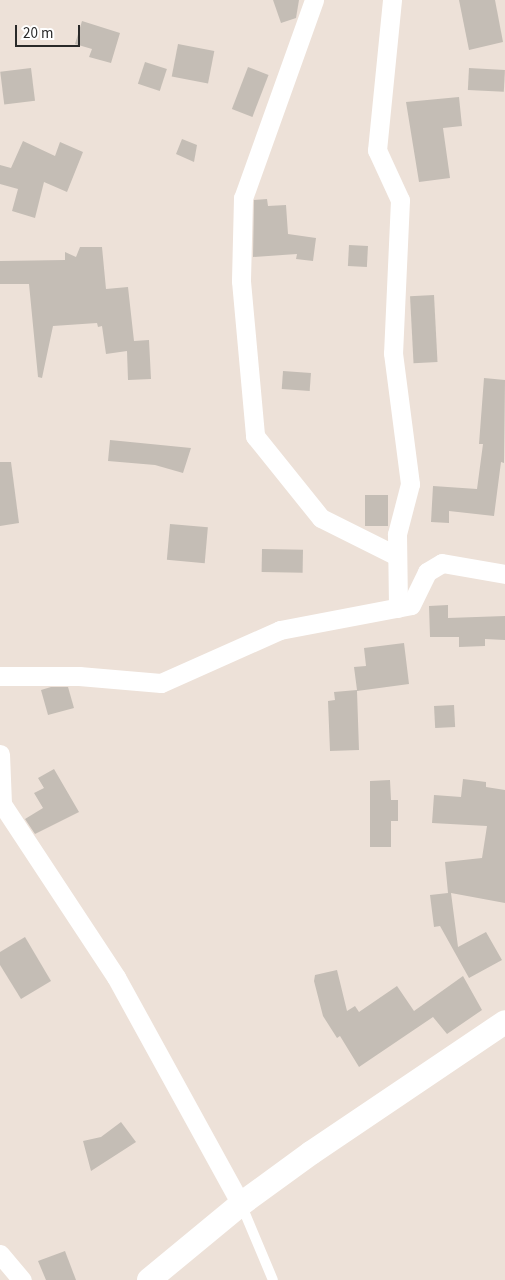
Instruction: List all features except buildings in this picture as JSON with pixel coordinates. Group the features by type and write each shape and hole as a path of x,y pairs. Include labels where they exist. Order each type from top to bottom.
{"street":[{"path":"314,0 244,198 241,281 255,436 321,518 397,556"},
{"path":"392,0 377,150 400,200 394,353 410,484 397,534 398,608"},
{"path":"0,676 79,676 161,683 280,630 411,605 427,572 442,563 505,574"},
{"path":"0,754 1,802 116,977 241,1204"},
{"path":"149,1280 241,1204 505,1022"},
{"path":"0,1254 22,1280"}],"lane":[{"path":"241,1204 273,1280"}]}
